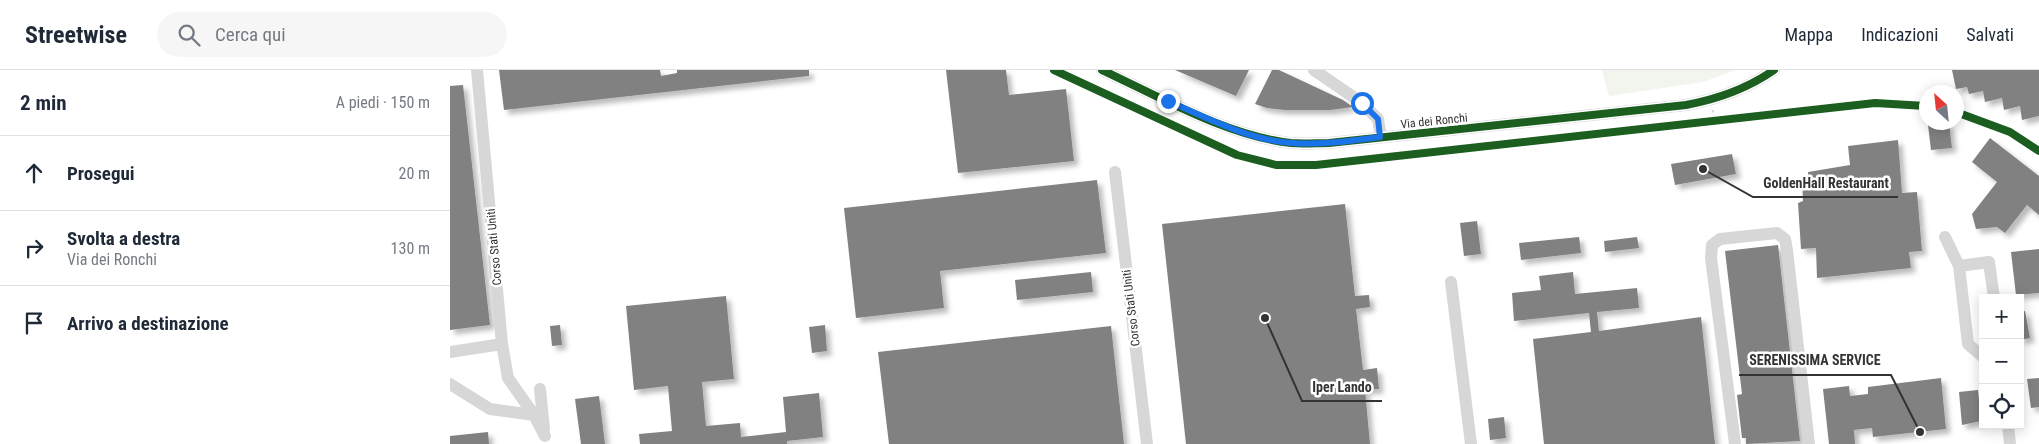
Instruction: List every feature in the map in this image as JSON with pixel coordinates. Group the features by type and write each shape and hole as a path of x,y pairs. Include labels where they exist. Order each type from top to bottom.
{"street":[{"name":"Corso Stati Uniti","path":"477,70 502,344 508,378 534,415 546,440"},
{"name":"Via dei Ronchi","path":"1102,70 1223,125 1251,135 1291,143 1329,143 1610,115 1686,105 1712,100 1743,89 1774,70"},
{"path":"1314,70 1362,103 1378,119 1380,137"},
{"name":"Corso Stati Uniti","path":"1115,172 1147,444"},
{"path":"1735,444 1711,258 1712,245 1720,239 1777,232 1785,239 1788,250 1809,444"},
{"path":"1945,237 1959,266 1968,344 1979,354"},
{"path":"1959,266 1989,262 1993,294"},
{"path":"1451,282 1471,444"},
{"path":"450,352 502,344"},
{"path":"450,384 490,409 534,415"},
{"name":"Corso Stati Uniti","path":"540,389 546,440"},
{"path":"2008,429 2010,444"}],"shaded area":[{"path":"1602,70 1736,70 1703,82 1609,96"}],"building":[{"path":"499,70 660,70 661,76 677,73 677,70 809,70 809,76 504,110"},
{"path":"946,70 1006,70 1009,95 1066,89 1074,161 958,173"},
{"path":"1175,70 1249,70 1236,96"},
{"path":"1272,70 1279,70 1343,100 1353,107 1330,110 1285,110 1267,108 1255,104"},
{"path":"1952,70 2039,70 2039,116 2022,120 2020,106 2004,110 2002,98 1985,102 1983,91 1969,94 1967,87 1964,88 1964,85 1955,85"},
{"path":"463,85 490,325 450,330 450,86"},
{"path":"1929,130 1950,130 1952,148 1931,150"},
{"path":"1990,138 2039,176 2039,215 2027,205 2005,233 1997,227 1976,229 1972,214 1997,182 1972,162"},
{"path":"1898,140 1902,193 1917,192 1922,251 1909,252 1911,268 1817,278 1816,248 1801,249 1798,203 1803,201 1802,180 1808,180 1808,172 1850,165 1848,146"},
{"path":"1732,154 1736,174 1675,185 1671,164"},
{"path":"1097,180 1106,253 940,271 944,308 856,318 844,208"},
{"path":"1345,204 1355,296 1369,295 1370,307 1356,309 1363,370 1377,368 1379,389 1365,390 1370,444 1186,444 1162,224"},
{"path":"1477,221 1481,254 1464,256 1460,223"},
{"path":"1579,237 1581,253 1521,260 1519,243"},
{"path":"1637,237 1639,248 1605,252 1604,241"},
{"path":"1778,245 1800,441 1746,444 1746,438 1742,438 1737,395 1742,394 1725,251"},
{"path":"2039,249 2039,293 2016,294 2011,252"},
{"path":"1091,272 1093,292 1017,300 1015,280"},
{"path":"1573,272 1575,294 1637,288 1639,308 1597,312 1599,331 1701,317 1715,444 1544,444 1533,339 1591,332 1589,313 1514,321 1512,293 1541,290 1539,276"},
{"path":"726,296 734,379 702,382 706,426 740,423 741,437 786,432 783,397 819,393 823,437 787,441 787,444 640,444 639,434 672,431 668,386 634,390 626,306"},
{"path":"2024,311 2030,338 2024,339 2024,339"},
{"path":"560,325 562,345 552,346 550,326"},
{"path":"825,325 827,351 812,353 809,327"},
{"path":"1111,326 1124,444 889,444 878,352"},
{"path":"1941,378 1946,429 1873,437 1872,428 1854,430 1855,444 1829,444 1823,389 1849,386 1850,396 1868,394 1868,387"},
{"path":"2039,378 2039,407 2031,408 2027,379"},
{"path":"1978,390 1979,421 1962,425 1959,392"},
{"path":"599,396 605,444 581,444 575,399"},
{"path":"1504,417 1506,438 1490,440 1488,419"},
{"path":"488,432 489,444 450,444 450,436"}],"cycle path":[{"path":"1054,70 1237,155 1276,165 1316,165 1875,103 1919,106"},
{"path":"1102,70 1218,124 1267,139 1291,143 1329,143 1686,105 1732,92 1753,83 1774,70"},
{"path":"1964,115 2010,132 2039,151"}],"place":[{"name":"GoldenHall Restaurant","path":"1703,169"},
{"name":"Iper Lando","path":"1265,318"},
{"name":"SERENISSIMA SERVICE","path":"1920,432"}],"route":[{"path":"1168,101 1251,135 1291,143 1329,143 1380,137 1378,119 1362,103"}]}
